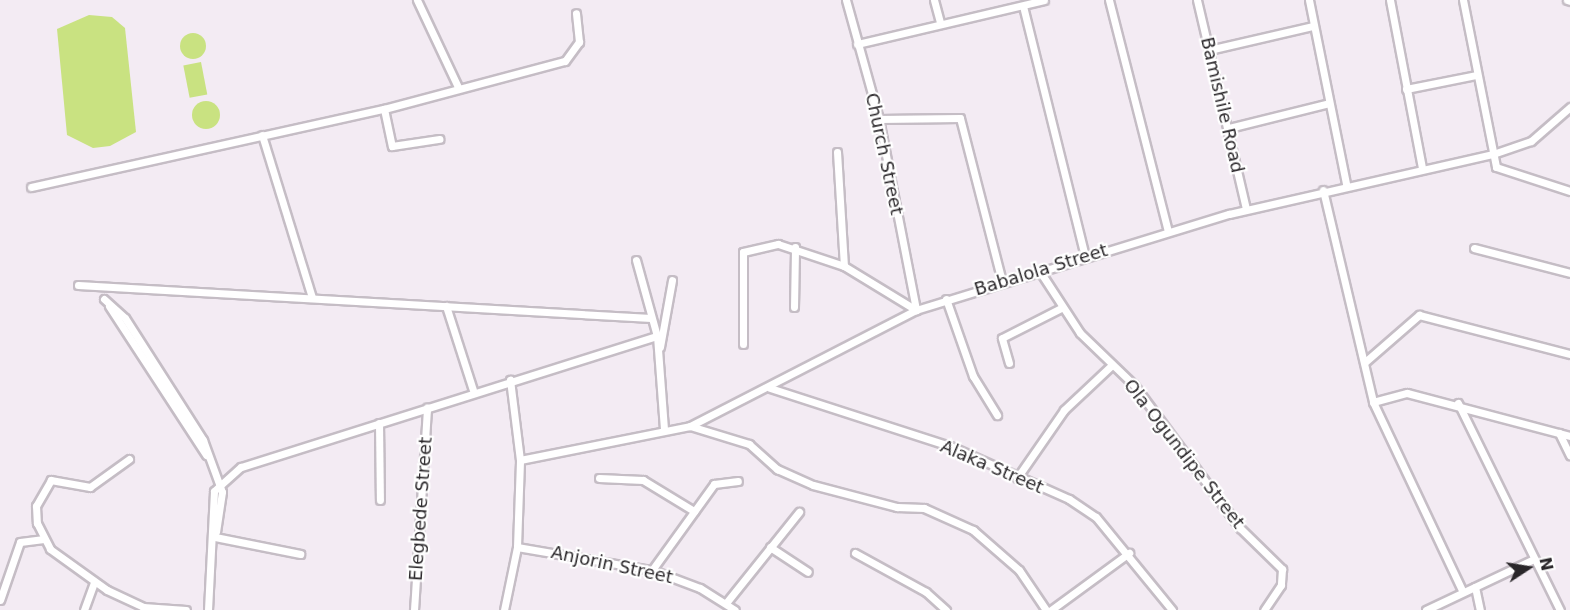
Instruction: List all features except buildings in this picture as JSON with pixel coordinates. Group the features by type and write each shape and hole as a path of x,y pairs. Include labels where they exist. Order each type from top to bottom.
{"street":[{"path":"417,0 458,87"},
{"name":"Church Street","path":"846,0 856,44 879,119 916,310"},
{"path":"934,0 940,22"},
{"path":"856,44 940,22 1044,0"},
{"path":"1109,0 1168,231"},
{"name":"Bamishile Road","path":"1197,0 1229,128 1246,209"},
{"path":"1309,0 1346,184"},
{"path":"1390,0 1422,168"},
{"path":"1463,0 1492,153 1499,170 1570,191"},
{"path":"1023,6 1084,256"},
{"path":"31,188 262,135 384,110 458,87 565,61 579,42 576,13"},
{"path":"1209,50 1313,26"},
{"path":"1406,89 1476,75"},
{"path":"1229,128 1329,103"},
{"name":"Babalola Street","path":"519,460 690,426 770,388 916,310 946,299 1246,209 1346,184 1492,153 1531,141 1570,109"},
{"path":"384,110 392,146 439,139"},
{"path":"879,119 960,118 1002,282"},
{"path":"262,135 312,298"},
{"path":"837,152 844,266"},
{"path":"1323,190 1373,402 1463,592"},
{"path":"743,344 743,252 795,247 844,266 916,310"},
{"path":"794,307 795,247"},
{"path":"1474,248 1570,273"},
{"path":"636,260 657,336 664,430"},
{"name":"Ola Ogundipe Street","path":"1039,270 1061,308 1159,416 1240,528 1282,569 1281,585 1264,610"},
{"path":"659,352 672,280"},
{"path":"78,285 651,318"},
{"path":"210,459 104,299 125,318 203,440 210,459 219,487"},
{"path":"946,299 973,376 997,415"},
{"path":"446,306 473,390"},
{"path":"1009,363 1002,338 1061,308"},
{"path":"1365,362 1419,315 1570,354"},
{"path":"208,610 216,534 214,491 241,467 473,390 657,336"},
{"path":"1017,478 1064,410 1112,365"},
{"path":"504,610 517,547 519,460 510,380"},
{"name":"Alaka Street","path":"770,388 950,446 1096,517 1129,553 1172,610"},
{"path":"1373,402 1407,393 1458,404 1570,436"},
{"path":"1458,404 1560,610"},
{"name":"Elegbede Street","path":"414,610 427,407"},
{"path":"379,423 380,500"},
{"path":"690,426 749,444 777,468 813,485 897,507 924,508 973,530 1019,570 1046,610"},
{"path":"1558,434 1570,456"},
{"path":"129,459 90,487 61,480 47,483 36,506 44,539 94,582 143,607 186,610"},
{"path":"599,478 643,480 694,511"},
{"path":"652,570 719,480 738,481"},
{"path":"726,603 799,512"},
{"path":"216,534 300,555"},
{"path":"0,600 20,542 44,539"},
{"name":"Anjorin Street","path":"517,547 652,570 726,603 735,610"},
{"path":"770,547 808,572"},
{"path":"855,553 926,592 946,610"},
{"path":"1051,610 1129,553"},
{"path":"1426,610 1435,608 1475,586 1534,559"},
{"path":"84,610 94,582"},
{"path":"1475,586 1480,610"}],"green space":[{"path":"89,15 112,17 125,28 136,132 110,146 93,148 67,135 57,29"},
{"path":"193,33 202,37 206,46 202,55 193,59 184,55 180,46 184,37"},
{"path":"201,62 207,94 190,98 183,65"},
{"path":"206,101 216,105 220,115 216,125 206,129 196,125 192,115 196,105"}]}
